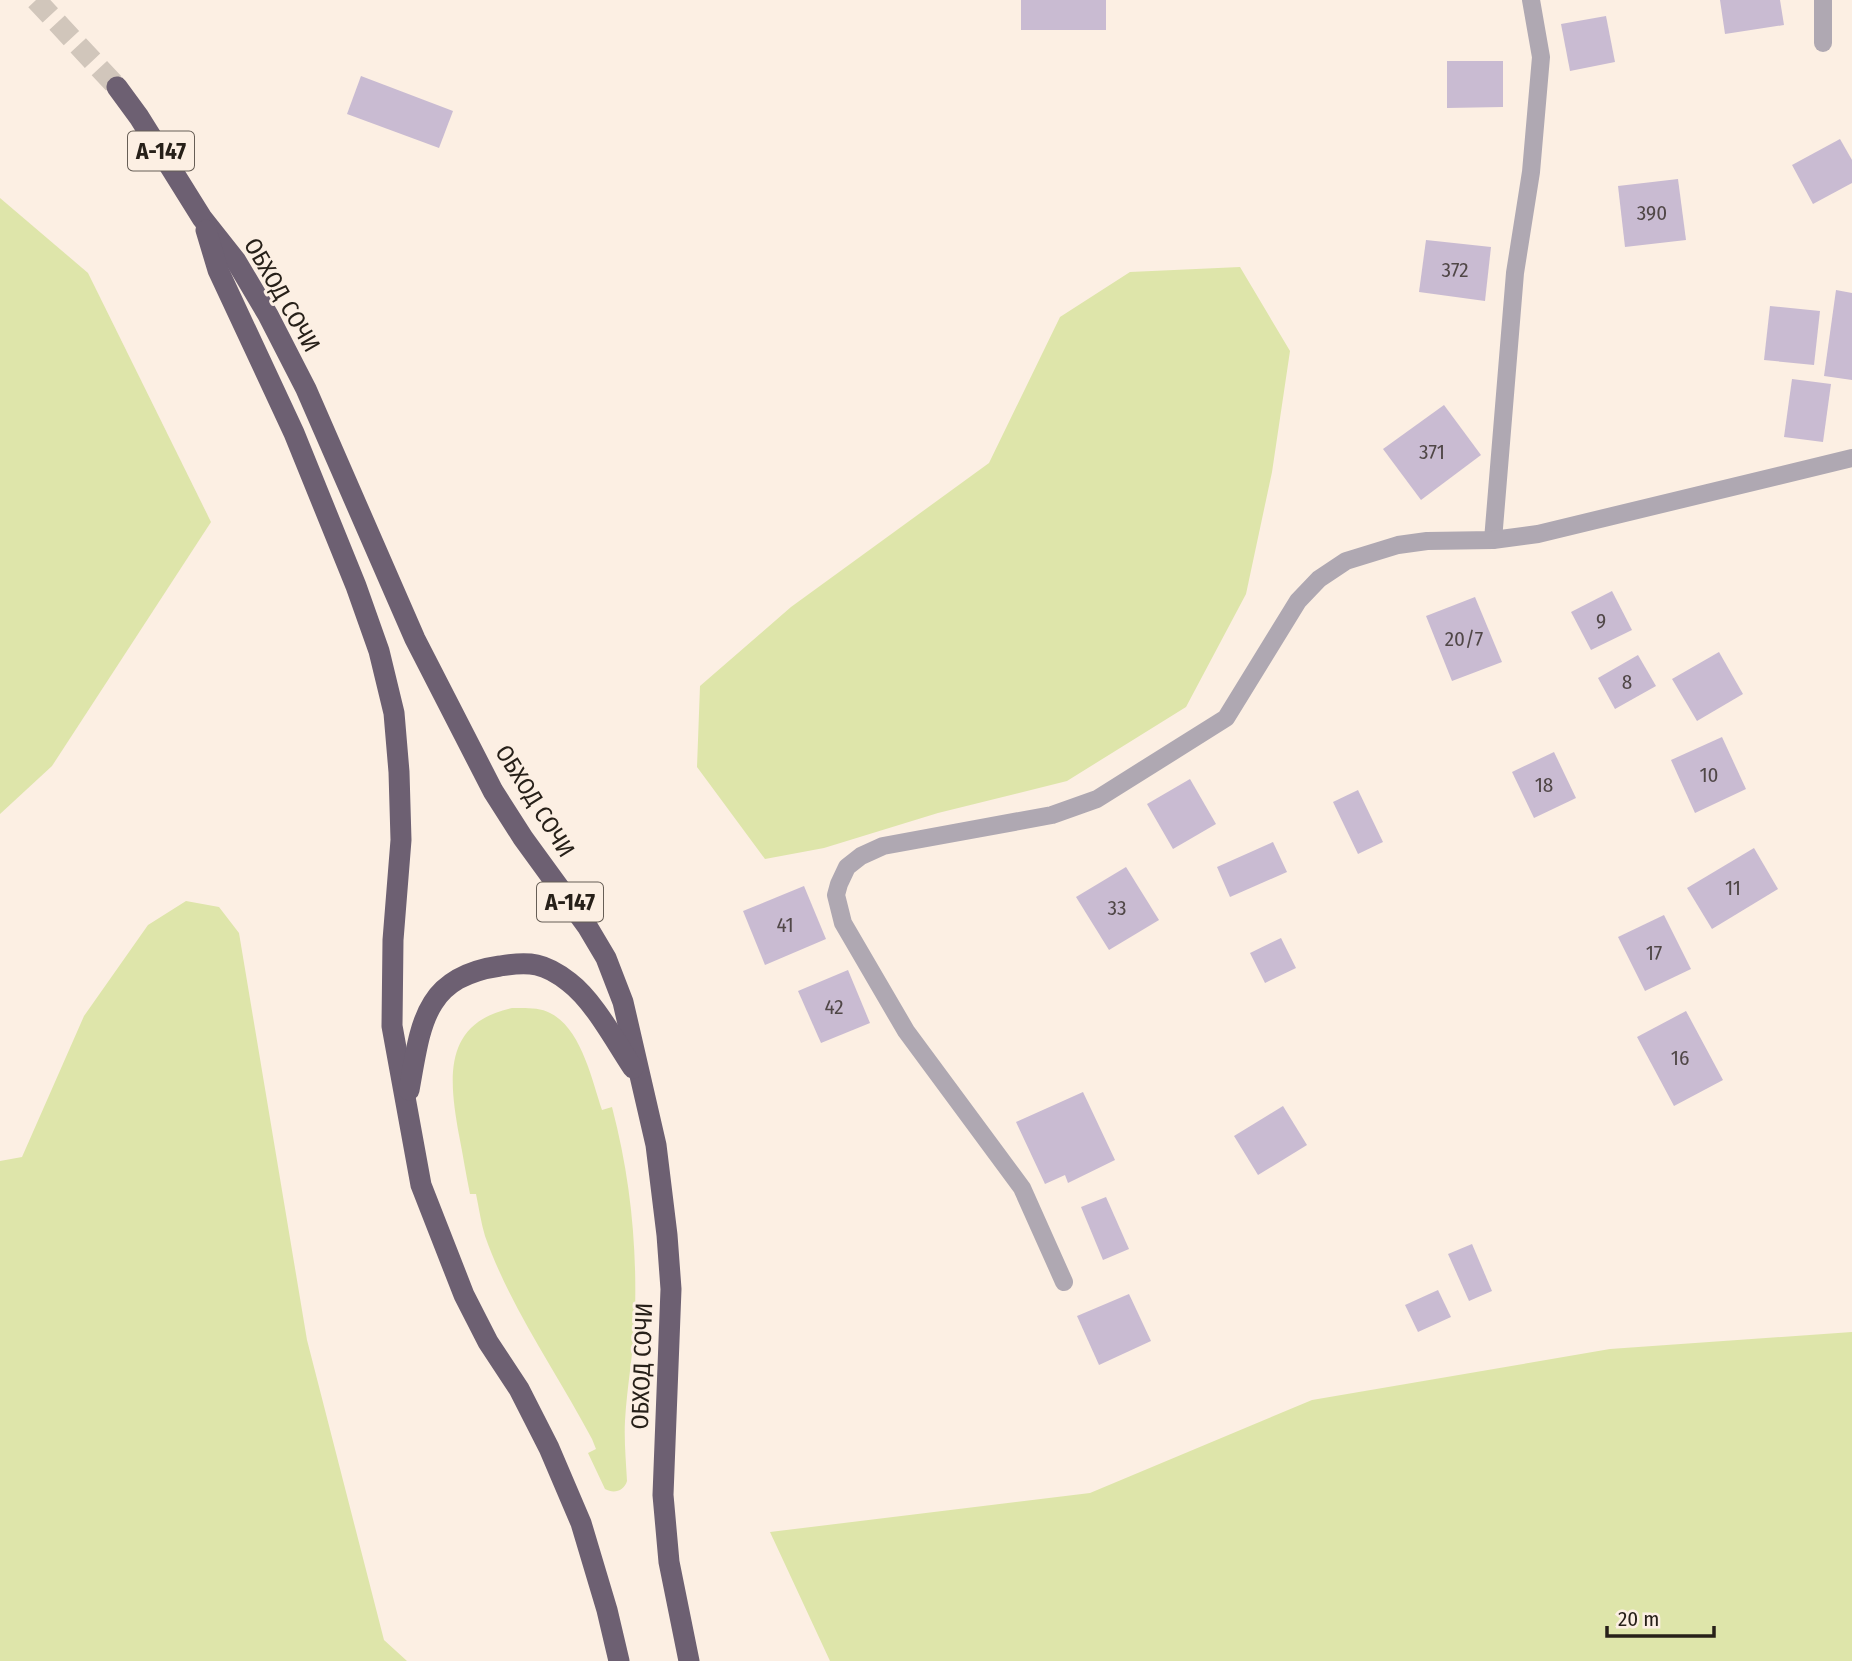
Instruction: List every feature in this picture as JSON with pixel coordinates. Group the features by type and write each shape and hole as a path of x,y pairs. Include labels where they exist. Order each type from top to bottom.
{"highway":[{"name":"ОБХОД СОЧИ","path":"117,87 139,117 202,218 236,261 268,315 306,389 415,639 493,791 523,838 587,926 606,958 623,1002 656,1145 667,1235 671,1289 663,1495 669,1562 689,1661"},
{"name":"ОБХОД СОЧИ","path":"202,218 218,271 294,433 356,586 379,651 394,713 401,840 393,940 392,1027 421,1185 464,1295 488,1342 519,1389 549,1448 581,1523 619,1661"},
{"name":"А-147","path":"407,1101 419,1036 427,1013 440,992 458,977 487,968 522,962 548,967 572,984 596,1011 640,1078"}],"lane":[{"path":"1493,540 1515,273 1531,172 1541,57 1531,0"},
{"path":"1823,0 1823,43"},
{"path":"1064,1282 1022,1188 906,1031 843,922 836,895 847,867 861,856 883,846 1052,815 1097,800 1226,718 1298,601 1319,579 1346,561 1417,542 1493,540 1538,534 1852,458"}],"green space":[{"path":"0,198 88,273 211,522 52,766 0,814"},
{"path":"1240,267 1290,351 1272,472 1246,594 1186,707 1067,781 938,813 824,848 765,859 697,767 700,686 791,607 989,463 1060,317 1130,272"},
{"path":"186,901 219,907 239,933 307,1340 384,1640 407,1661 0,1661 0,1161 22,1157 84,1016 148,925"},
{"path":"512,1008 546,1011 561,1020 570,1030 584,1056 602,1110 612,1107 618,1133 631,1209 635,1287 625,1421 627,1481 624,1487 615,1491 605,1489 588,1453 596,1449 592,1439 508,1289 485,1236 476,1194 470,1194 453,1094 456,1056 462,1040 473,1026 489,1015"},
{"path":"1852,1332 1852,1661 830,1661 770,1532 1090,1493 1312,1400 1610,1349"}],"building":[{"path":"1021,0 1106,0 1106,30 1021,30"},
{"path":"1720,0 1780,0 1784,25 1725,34"},
{"path":"1606,16 1615,62 1570,71 1561,24"},
{"path":"1447,61 1503,61 1503,107 1447,108"},
{"path":"361,76 453,111 439,148 347,114"},
{"path":"1840,139 1852,160 1852,183 1813,204 1792,165"},
{"path":"1678,179 1686,240 1625,247 1618,186"},
{"path":"1426,240 1491,247 1485,301 1419,292"},
{"path":"1836,290 1852,293 1852,380 1824,376"},
{"path":"1770,306 1820,311 1814,365 1764,360"},
{"path":"1792,379 1831,384 1823,442 1784,437"},
{"path":"1444,405 1481,455 1421,500 1383,449"},
{"path":"1612,591 1632,630 1591,650 1571,612"},
{"path":"1475,597 1502,662 1452,681 1426,616"},
{"path":"1719,652 1743,694 1697,721 1672,679"},
{"path":"1638,655 1656,686 1615,709 1598,678"},
{"path":"1722,737 1746,789 1695,813 1671,760"},
{"path":"1554,752 1576,798 1534,818 1512,772"},
{"path":"1190,779 1216,824 1173,849 1147,804"},
{"path":"1358,790 1383,842 1358,854 1333,802"},
{"path":"1273,842 1287,872 1230,897 1217,867"},
{"path":"1754,848 1778,889 1712,929 1687,888"},
{"path":"1126,867 1159,920 1109,950 1076,897"},
{"path":"804,886 826,939 765,965 743,911"},
{"path":"1664,915 1691,969 1645,991 1618,937"},
{"path":"1281,938 1296,968 1265,983 1250,953"},
{"path":"848,970 870,1023 821,1043 798,991"},
{"path":"1686,1011 1723,1080 1674,1106 1637,1037"},
{"path":"1083,1092 1115,1160 1068,1183 1065,1175 1045,1184 1016,1122"},
{"path":"1283,1106 1307,1145 1258,1175 1234,1136"},
{"path":"1106,1197 1129,1249 1103,1260 1081,1207"},
{"path":"1472,1244 1492,1291 1469,1301 1448,1254"},
{"path":"1438,1290 1451,1317 1418,1332 1405,1305"},
{"path":"1129,1294 1151,1341 1099,1365 1077,1316"}],"tunnel":[{"path":"36,0 117,87"}]}
